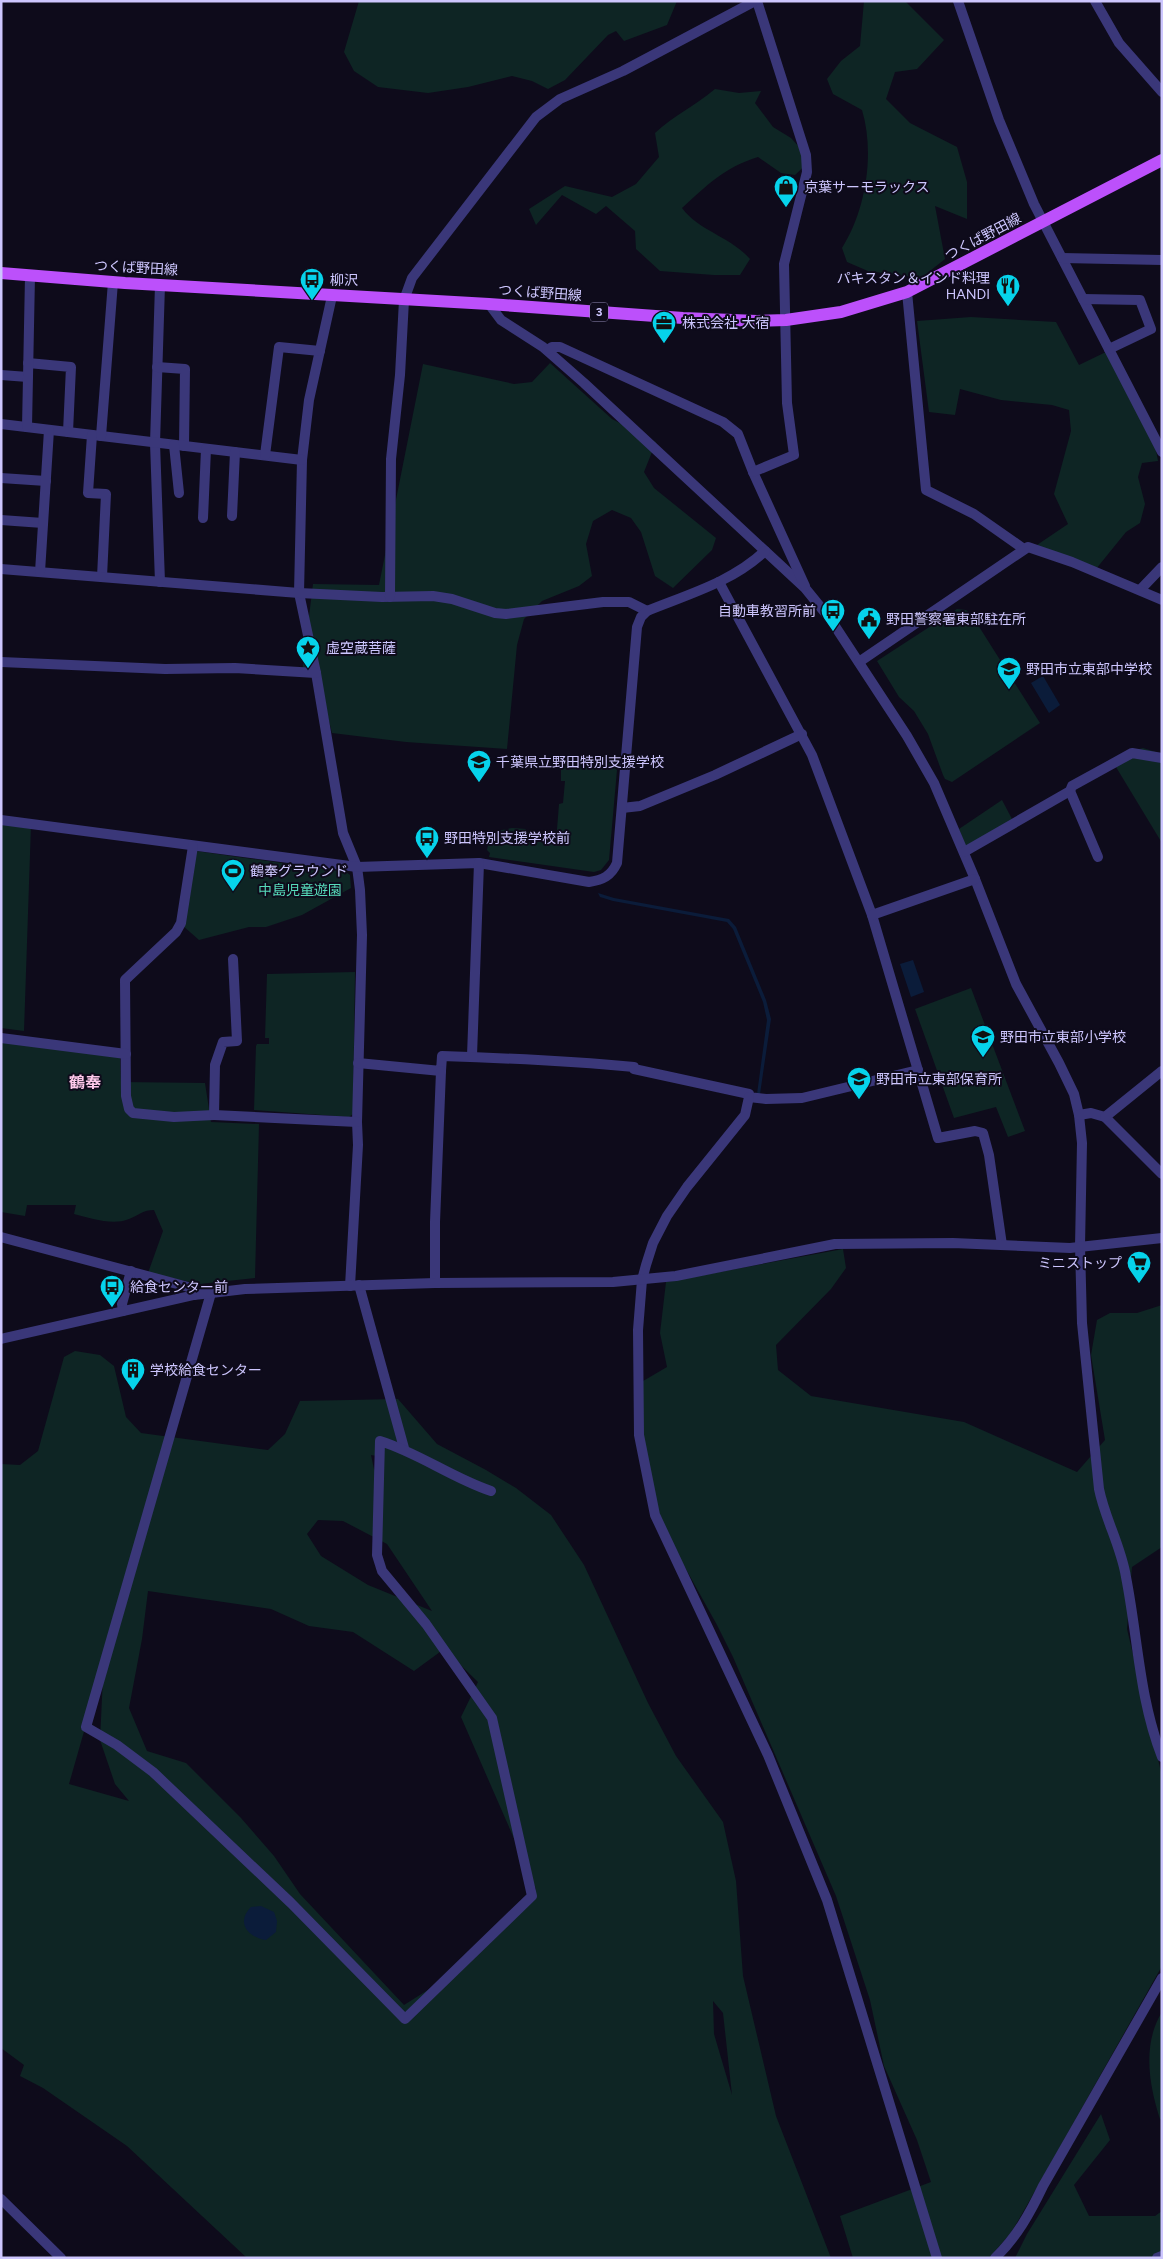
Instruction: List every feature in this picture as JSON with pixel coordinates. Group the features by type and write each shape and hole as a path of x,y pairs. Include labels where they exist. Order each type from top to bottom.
{"main road":[{"name":"つくば野田線","path":"1,273 113,282 489,304 719,320 786,320 841,312 908,292 1162,160"}],"street":[{"path":"390,597 391,459 400,375 404,300 412,278 536,117 549,106 623,71 756,1 806,155 807,172 784,264 787,403 794,455 753,472"},
{"path":"958,1 999,120 1034,204 1162,452"},
{"path":"1095,1 1114,36 1162,92"},
{"path":"1062,258 1162,260"},
{"path":"27,427 30,276"},
{"path":"102,577 106,494 88,493 113,282"},
{"path":"160,285 155,443 160,582"},
{"path":"908,292 926,490 974,514 1024,549"},
{"path":"332,296 309,400 302,460 299,593 316,673 343,833 357,867 362,935 354,1286 404,1448"},
{"path":"1083,299 1140,300 1151,329 1109,349"},
{"path":"489,304 501,320 547,350 805,588 831,620 859,662 920,756 942,799 1016,984 1059,1062 1074,1094 1079,1115 1082,1158 1080,1246 1082,1323 1099,1489 1105,1514 1122,1556 1148,1716 1162,1757"},
{"path":"265,455 279,346 320,351"},
{"path":"547,350 552,347 560,347 723,422 738,434 805,588"},
{"path":"28,363 71,367 68,432"},
{"path":"157,367 185,368 179,446 179,493"},
{"path":"1,375 28,377"},
{"path":"1,424 302,460"},
{"path":"40,572 49,430"},
{"path":"203,518 206,449"},
{"path":"232,516 235,452"},
{"path":"1,478 46,481"},
{"path":"1,520 43,523"},
{"path":"859,662 1028,547 1072,562 1162,600"},
{"path":"1,820 357,867 479,863 589,882 600,881 608,877 617,863 637,627 641,616 647,611 719,582 744,568 765,551"},
{"path":"1140,590 1162,567"},
{"path":"1,569 299,593 390,597 432,596 452,599 501,613 602,602 629,602 647,611"},
{"path":"719,582 802,734 820,774 872,915 938,1138 975,1131 983,1133 989,1155 1002,1245"},
{"path":"1,662 165,669 235,668 316,673"},
{"path":"622,808 640,806 715,775 802,734"},
{"path":"964,852 1070,791 1072,786 1132,753 1162,758"},
{"path":"1070,791 1098,857"},
{"path":"193,846 181,923 176,932 126,980 126,1096 129,1109 133,1113 174,1117 214,1114 357,1122"},
{"path":"472,1056 479,863"},
{"path":"872,915 975,879"},
{"path":"214,1114 215,1065 223,1042 237,1041 233,959"},
{"path":"1,1038 126,1054"},
{"path":"435,1283 435,1222 442,1056 472,1056 634,1067 634,1069 749,1094 749,1097 766,1099 802,1098 918,1070"},
{"path":"358,1063 441,1072"},
{"path":"1105,1117 1162,1071"},
{"path":"749,1097 746,1115 687,1187 667,1216 653,1243 642,1280 638,1330 639,1435 655,1515 768,1755 827,1900 937,2258"},
{"path":"1079,1115 1091,1113 1105,1117 1162,1174"},
{"path":"1,1237 192,1288 194,1295"},
{"path":"1,1339 194,1295 245,1289 435,1283 568,1283 642,1280 704,1271 835,1244 953,1243 1070,1248 1162,1238"},
{"path":"124,1311 122,1304 131,1271"},
{"path":"211,1292 86,1727 117,1745 154,1772 292,1903 405,2019 532,1896 492,1718 426,1624 382,1571 377,1555 380,1441 404,1448 445,1471 491,1491"},
{"path":"995,2258 1022,2226 1162,1978"},
{"path":"1,2199 61,2258"},
{"path":"1157,2258 1162,2256"}],"green space":[{"path":"359,1 677,1 667,25 624,41 616,31 608,35 565,80 548,89 532,81 512,76 468,87 428,93 378,87 354,71 344,52"},
{"path":"864,1 905,1 944,40 917,69 895,72 886,99 910,123 957,147 967,182 967,219 935,206 945,259 921,278 868,271 847,262 842,248 857,216 862,199 868,163 868,144 862,110 833,94 827,79 841,61 860,46"},
{"path":"715,89 739,93 761,91 755,103 773,127 791,138 811,160 795,175 781,173 758,157 746,161 717,178 682,208 697,223 734,245 750,259 740,275 660,271 636,249 635,231 606,206 596,214 562,195 536,225 529,209 565,186 612,197 636,184 659,157 655,133"},
{"path":"971,317 1056,322 1079,365 1108,351 1155,445 1158,461 1142,463 1138,477 1145,504 1140,523 1126,532 1096,569 1034,547 1068,524 1054,494 1071,431 1069,410 1052,405 1001,400 960,389 955,415 929,412 917,321"},
{"path":"550,363 612,419 656,442 644,472 654,488 716,538 712,550 673,588 655,576 641,532 631,518 612,510 593,521 586,544 592,576 579,586 542,601 524,619 517,645 507,749 406,742 332,733 318,677 302,673 313,584 379,585 423,364 514,384 532,382"},
{"path":"957,609 966,610 971,614 1040,723 952,782 945,779 928,734 914,711 899,697 877,661"},
{"path":"1143,748 1156,752 1162,758 1162,843 1116,767 1124,753"},
{"path":"561,757 608,759 617,770 609,860 601,870 594,872 489,857 490,853 487,850 491,832 512,828 526,829 524,842 556,842 559,804 563,803 565,781 561,781"},
{"path":"1002,800 1012,819 966,847 959,829"},
{"path":"1,823 31,825 24,1031 1,1028"},
{"name":"鶴奉グラウンド","path":"196,851 346,872 350,875 351,888 302,915 266,927 249,927 199,940 182,925"},
{"path":"355,972 353,1114 349,1117 254,1110 256,1046 257,1044 269,1044 269,1038 265,1038 267,974"},
{"path":"971,988 1025,1131 1008,1137 996,1107 954,1118 915,1009"},
{"path":"1,1041 120,1057 121,1082 205,1083 211,1122 259,1124 255,1278 200,1284 148,1273 163,1231 154,1210 116,1222 101,1221 74,1214 76,1205 27,1205 25,1216 1,1212"},
{"path":"843,1249 846,1268 831,1289 776,1345 778,1370 811,1396 964,1422 1077,1472 1105,1440 1091,1355 1097,1320 1110,1313 1137,1313 1162,1305 1162,1547 1132,1567 1127,1629 1162,1776 1162,1966 1022,2214 1010,2234 994,2252 993,2258 853,2258 840,2216 931,2182 917,2140 884,2066 870,2000 836,1896 733,1657 647,1499 646,1465 638,1384 667,1367 660,1333 666,1282"},
{"path":"75,1351 100,1355 114,1366 126,1417 141,1433 268,1450 285,1434 300,1401 398,1399 437,1444 516,1488 551,1515 584,1565 648,1703 676,1756 723,1822 736,1881 743,1976 776,2116 831,2258 247,2258 127,2146 43,2088 20,2076 24,2065 1,2048 1,1464 20,1465 38,1451 64,1357","holes":["371,1455 382,1457 381,1478 374,1469","318,1520 343,1521 387,1544 432,1611 368,1585 321,1556 307,1534","133,1560 103,1677 100,1740 115,1784 129,1801 69,1784","148,1591 271,1609 309,1626 353,1632 414,1671 444,1649 478,1682 461,1717 536,1889 527,1906 461,1969 404,2005 300,1894 274,1856 241,1818 186,1763 147,1751 129,1708 142,1639","713,2001 723,2013 732,2095 714,2034"]},
{"path":"1162,2012 1162,2119 1160,2119 1149,2065 1152,2037"},
{"path":"1101,2114 1110,2140 1074,2185 1089,2216 1155,2216 1162,2211 1162,2258 1015,2258 1027,2234"}],"water":[{"path":"1043,676 1060,705 1049,713 1031,683"},
{"path":"598,893 614,898 729,919 736,927 766,1000 771,1019 760,1094 757,1094 767,1020 763,1002 733,929 727,922 613,901 600,897"},
{"path":"913,960 924,992 911,997 900,964"},
{"path":"261,1906 274,1912 277,1921 276,1932 266,1940 254,1936 249,1932 244,1923 244,1918 251,1907"}],"place":[{"name":"京葉サーモラックス","path":"786,208"},
{"name":"柳沢","path":"312,301"},
{"name":"パキスタン＆インド料理 HANDI","path":"1008,307"},
{"name":"株式会社 大宿","path":"664,344"},
{"name":"自動車教習所前","path":"833,632"},
{"name":"野田警察署東部駐在所","path":"869,640"},
{"name":"虚空蔵菩薩","path":"308,669"},
{"name":"野田市立東部中学校","path":"1009,690"},
{"name":"千葉県立野田特別支援学校","path":"479,783"},
{"name":"野田特別支援学校前","path":"427,859"},
{"name":"鶴奉グラウンド","path":"233,892"},
{"name":"野田市立東部小学校","path":"983,1058"},
{"name":"野田市立東部保育所","path":"859,1100"},
{"name":"ミニストップ","path":"1139,1284"},
{"name":"給食センター前","path":"112,1308"},
{"name":"学校給食センター","path":"133,1391"}],"district":[{"name":"鶴奉","path":"85,1082"}],"park label":[{"name":"中島児童遊園","path":"300,890"}]}
